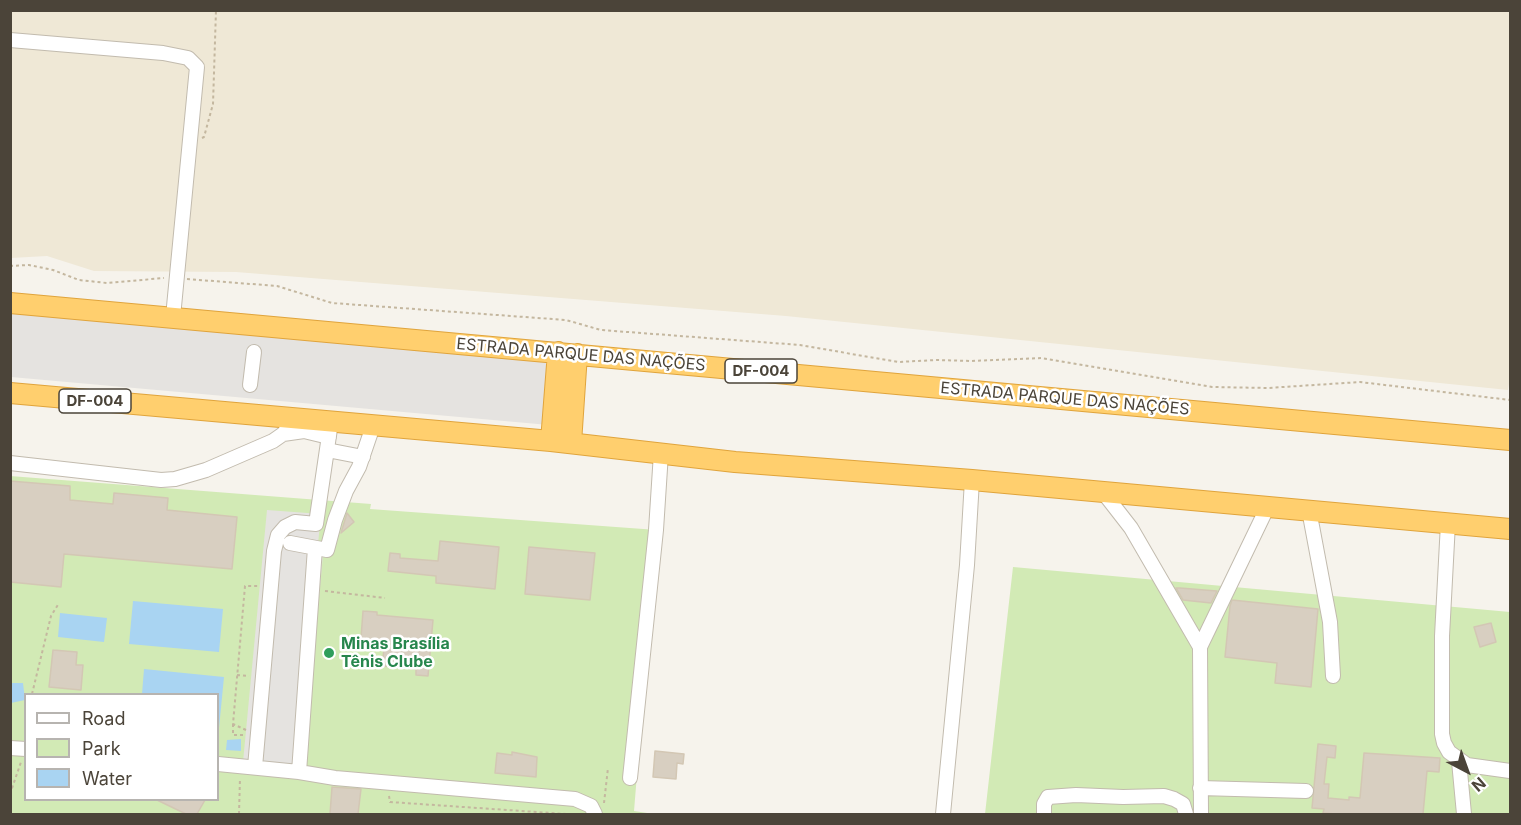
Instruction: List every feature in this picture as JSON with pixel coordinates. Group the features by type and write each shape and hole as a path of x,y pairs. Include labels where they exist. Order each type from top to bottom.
{"highway":[{"name":"ESTRADA PARQUE DAS NAÇÕES","path":"10,303 1510,440"},
{"path":"550,441 568,353"},
{"path":"568,353 571,443"},
{"name":"DF-004","path":"10,393 289,426 329,436 373,426 571,443 735,462 972,480 1510,529"}],"street":[{"path":"10,40 164,54 188,58 197,67 173,317"},
{"path":"250,386 254,352"},
{"path":"10,464 161,480 175,479 189,476 250,452 289,426"},
{"path":"290,543 327,550 335,520 363,457 373,426"},
{"path":"250,767 278,535 285,527 295,522 316,524 329,436 363,457"},
{"path":"630,778 656,530 661,453"},
{"path":"943,814 966,577 972,480"},
{"path":"1103,492 1131,528 1200,647"},
{"path":"1201,814 1200,647 1269,506"},
{"path":"1309,510 1330,622 1333,676"},
{"path":"1448,523 1442,636 1442,734 1449,752 1459,761 1467,765 1510,771"},
{"path":"299,772 315,548"},
{"path":"10,748 24,753"},
{"path":"1459,761 1464,814"},
{"path":"219,764 335,778 575,799 591,806 595,814"},
{"path":"1200,788 1306,791"},
{"path":"1044,814 1044,804 1048,797 1076,795 1164,796 1182,804 1186,814"}],"path":[{"path":"191,143 204,137 213,104 216,10"},
{"path":"10,266 29,265 53,270 79,280 107,283 148,278 177,278 277,286 332,303 566,320 602,330 801,345 898,362 1041,358 1212,387 1268,388 1360,382 1510,400"},
{"path":"233,724 240,726 249,735 233,735 233,724 244,586 271,586"},
{"path":"322,591 385,598"},
{"path":"32,693 51,616 59,603"},
{"path":"10,794 24,753"},
{"path":"239,814 240,777 250,767"},
{"path":"604,803 608,768"},
{"path":"387,790 390,802 566,814"}],"shaded area":[{"path":"10,11 1510,11 1510,378 1508,390 786,316 236,272 94,271 47,256 11,258"},
{"path":"10,307 555,358 549,425 11,377"},
{"path":"267,510 321,514 317,554 323,555 303,768 243,762"}],"green space":[{"name":"Minas Brasília Tênis Clube","path":"10,476 371,504 370,509 657,530 634,811 654,814 11,814"},
{"path":"1013,567 1510,612 1510,814 985,814"}],"water":[{"path":"133,601 223,609 219,652 129,644"},
{"path":"60,613 107,618 104,642 58,637"},
{"path":"144,669 224,677 219,728 219,693 142,693"},
{"path":"11,683 23,683 24,700 11,703"},
{"path":"241,739 241,751 226,750 227,740"}],"building":[{"path":"10,481 70,486 70,500 113,504 114,493 168,498 167,510 237,517 232,569 64,554 61,587 10,582"},
{"path":"347,513 354,522 341,533"},
{"path":"440,541 499,547 495,589 436,583 436,576 388,571 390,553 400,554 400,558 438,561"},
{"path":"529,547 595,553 590,600 525,594"},
{"path":"1176,588 1217,591 1211,603 1183,600"},
{"path":"1232,600 1318,609 1311,687 1275,683 1277,663 1225,657"},
{"path":"363,611 377,612 377,615 433,620 428,676 416,675 416,669 382,666 385,640 361,638"},
{"path":"1491,623 1496,642 1480,647 1474,627"},
{"path":"53,650 77,652 76,665 83,665 81,690 49,687"},
{"path":"1318,744 1336,746 1335,758 1327,757 1324,784 1329,784 1328,798 1349,800 1349,797 1360,798 1364,753 1440,758 1439,772 1427,771 1423,814 1336,814 1323,813 1324,809 1312,808"},
{"path":"655,751 684,754 683,764 677,763 676,779 653,777"},
{"path":"512,752 537,757 536,777 495,773 497,753 512,755"},
{"path":"332,787 361,789 358,814 330,814"},
{"path":"159,801 204,801 197,814 186,814"}],"place":[{"name":"Minas Brasília Tênis Clube","path":"329,653"}]}
